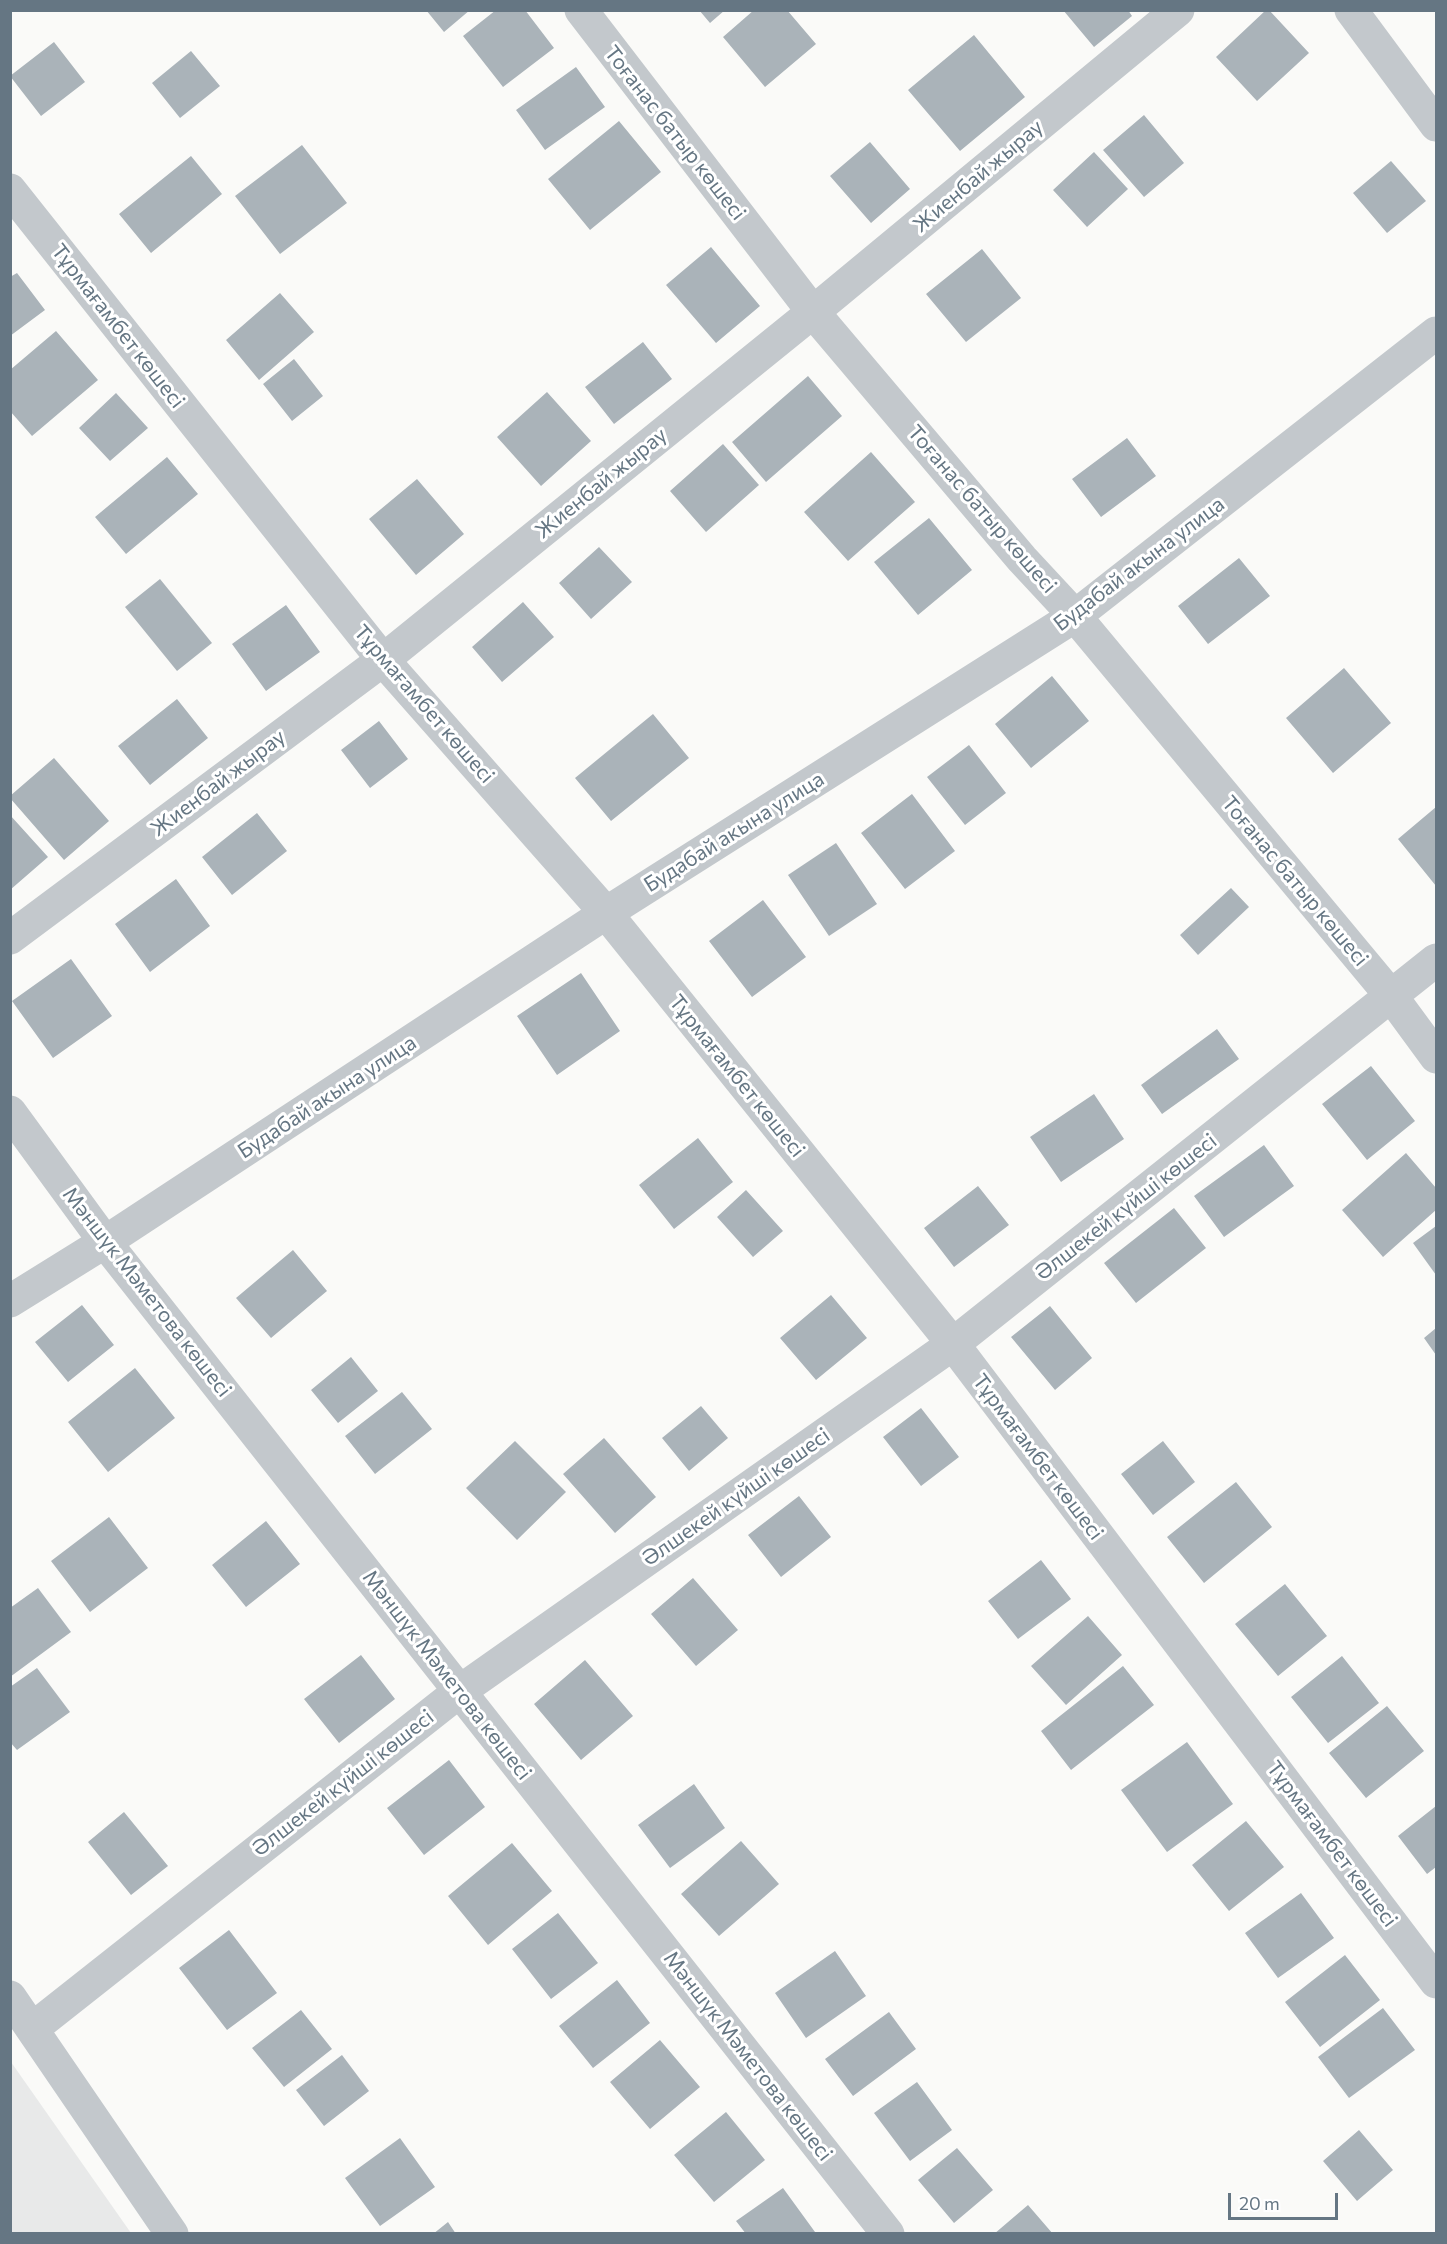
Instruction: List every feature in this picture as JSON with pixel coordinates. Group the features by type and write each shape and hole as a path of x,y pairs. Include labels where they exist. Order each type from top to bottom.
{"street":[{"name":"Тоғанас батыр көшесі","path":"581,10 813,312 1022,559 1075,616 1392,997 1437,1057"},
{"name":"Жиенбай жырау","path":"10,938 383,660 813,312 1178,10"},
{"path":"1351,10 1437,125"},
{"name":"Тұрмағамбет көшесі","path":"10,190 383,660 606,913 952,1344 1437,1982"},
{"name":"Будабай акына улица","path":"10,1301 105,1242 606,913 1075,616 1437,333"},
{"name":"Әлшекей күйші көшесі","path":"32,2029 460,1691 952,1344 1437,960"},
{"name":"Мәншүк Мәметова көшесі","path":"10,1112 105,1242 888,2234"},
{"path":"10,1996 172,2234"}],"shaded area":[{"path":"11,2062 131,2233 11,2233"}],"building":[{"path":"426,10 470,10 444,32"},
{"path":"496,10 525,10 554,48 503,87 463,36"},
{"path":"699,10 725,10 710,23"},
{"path":"754,10 787,10 816,44 765,87 723,37"},
{"path":"1063,10 1128,10 1132,16 1094,47"},
{"path":"1266,10 1269,10 1309,53 1257,101 1216,57"},
{"path":"974,35 1025,97 960,151 908,90"},
{"path":"54,42 85,82 41,116 10,76"},
{"path":"191,51 220,86 180,118 152,83"},
{"path":"576,67 605,107 545,150 516,110"},
{"path":"1144,115 1184,163 1144,197 1103,150"},
{"path":"619,121 661,172 590,230 548,179"},
{"path":"870,142 910,189 871,223 830,176"},
{"path":"302,145 347,203 280,254 235,196"},
{"path":"1094,152 1128,189 1087,227 1053,190"},
{"path":"191,156 222,194 151,253 119,214"},
{"path":"1391,161 1426,201 1387,233 1353,193"},
{"path":"711,247 760,306 716,343 666,285"},
{"path":"982,249 1021,298 966,342 926,294"},
{"path":"17,273 45,310 10,336 10,277"},
{"path":"280,293 314,332 259,380 226,340"},
{"path":"56,331 98,380 32,436 10,411 10,370"},
{"path":"643,342 672,379 614,424 585,387"},
{"path":"294,359 323,396 292,421 263,384"},
{"path":"808,376 842,416 766,482 732,442"},
{"path":"547,392 591,441 541,486 497,437"},
{"path":"116,393 148,428 110,461 79,428"},
{"path":"1127,438 1156,476 1101,517 1072,479"},
{"path":"723,444 759,485 706,532 670,491"},
{"path":"871,452 915,502 848,561 804,512"},
{"path":"167,457 198,494 126,554 95,517"},
{"path":"417,479 464,534 416,575 369,519"},
{"path":"929,518 972,570 918,615 874,562"},
{"path":"599,547 632,582 591,619 559,583"},
{"path":"1239,558 1270,596 1208,644 1178,606"},
{"path":"160,579 212,643 177,671 125,607"},
{"path":"523,602 554,637 502,682 472,647"},
{"path":"286,605 320,652 266,691 232,644"},
{"path":"1344,668 1391,723 1333,773 1286,718"},
{"path":"1052,676 1089,721 1031,768 995,724"},
{"path":"177,699 208,738 150,785 118,746"},
{"path":"653,714 689,758 611,821 575,778"},
{"path":"379,721 408,759 370,788 341,750"},
{"path":"969,745 1006,793 965,825 927,777"},
{"path":"54,758 109,821 64,860 10,798"},
{"path":"912,794 955,851 905,889 861,833"},
{"path":"1436,807 1436,886 1398,839"},
{"path":"257,813 287,851 232,895 202,857"},
{"path":"10,815 48,857 10,890"},
{"path":"836,843 877,904 829,936 788,875"},
{"path":"176,879 210,926 150,972 115,924"},
{"path":"1231,888 1249,907 1198,955 1180,935"},
{"path":"763,900 806,957 752,997 709,941"},
{"path":"71,959 112,1016 53,1058 12,1001"},
{"path":"581,973 620,1031 557,1075 517,1016"},
{"path":"1217,1029 1239,1059 1162,1114 1141,1085"},
{"path":"1371,1066 1415,1121 1367,1160 1322,1104"},
{"path":"1094,1094 1124,1139 1061,1182 1030,1137"},
{"path":"698,1138 733,1182 674,1229 639,1185"},
{"path":"1264,1145 1294,1186 1224,1237 1194,1196"},
{"path":"1406,1153 1436,1188 1436,1210 1383,1257 1342,1210"},
{"path":"978,1186 1009,1225 954,1267 924,1228"},
{"path":"746,1190 783,1231 753,1257 717,1217"},
{"path":"1174,1208 1206,1248 1136,1303 1104,1263"},
{"path":"1436,1226 1436,1275 1413,1243"},
{"path":"293,1250 327,1291 271,1338 236,1298"},
{"path":"831,1295 867,1338 816,1380 780,1338"},
{"path":"82,1305 114,1345 68,1382 35,1342"},
{"path":"1050,1306 1092,1358 1055,1390 1011,1337"},
{"path":"1436,1328 1436,1355 1424,1338"},
{"path":"351,1357 378,1391 338,1423 311,1390"},
{"path":"135,1368 175,1418 108,1472 68,1422"},
{"path":"402,1392 432,1429 375,1474 345,1436"},
{"path":"701,1406 728,1438 689,1471 662,1438"},
{"path":"921,1408 959,1457 921,1486 883,1437"},
{"path":"604,1438 656,1497 615,1533 563,1474"},
{"path":"515,1441 566,1492 517,1540 466,1488"},
{"path":"1163,1441 1195,1482 1153,1515 1121,1474"},
{"path":"1236,1482 1272,1527 1204,1583 1167,1537"},
{"path":"799,1496 831,1537 781,1577 748,1535"},
{"path":"109,1517 148,1568 90,1612 51,1561"},
{"path":"266,1521 300,1564 246,1607 212,1565"},
{"path":"1041,1560 1071,1599 1018,1639 988,1601"},
{"path":"693,1578 738,1630 696,1666 651,1614"},
{"path":"1285,1584 1327,1636 1278,1676 1235,1624"},
{"path":"38,1588 71,1632 10,1677 10,1608"},
{"path":"1088,1616 1122,1655 1066,1705 1031,1666"},
{"path":"361,1655 395,1699 339,1743 304,1699"},
{"path":"1342,1656 1379,1703 1328,1743 1291,1697"},
{"path":"585,1660 633,1716 581,1760 534,1704"},
{"path":"1123,1666 1154,1705 1071,1770 1041,1731"},
{"path":"37,1668 70,1712 17,1750 10,1742 10,1687"},
{"path":"1387,1706 1424,1751 1366,1798 1329,1753"},
{"path":"1187,1742 1233,1804 1167,1852 1121,1790"},
{"path":"449,1760 485,1807 424,1855 387,1808"},
{"path":"694,1784 725,1828 670,1868 638,1825"},
{"path":"1436,1806 1436,1867 1427,1874 1398,1836"},
{"path":"124,1812 168,1866 131,1895 88,1842"},
{"path":"1246,1821 1284,1867 1229,1911 1192,1865"},
{"path":"741,1841 779,1884 719,1936 681,1894"},
{"path":"512,1843 552,1891 488,1945 448,1896"},
{"path":"1301,1893 1334,1938 1278,1978 1245,1933"},
{"path":"558,1913 598,1963 551,1999 512,1949"},
{"path":"229,1930 277,1993 227,2030 179,1968"},
{"path":"835,1951 866,1996 806,2038 775,1993"},
{"path":"1345,1955 1380,2000 1320,2047 1285,2002"},
{"path":"617,1980 650,2023 593,2068 559,2026"},
{"path":"1383,2008 1415,2050 1349,2098 1318,2057"},
{"path":"301,2010 332,2049 284,2087 252,2048"},
{"path":"889,2012 916,2049 853,2096 825,2059"},
{"path":"660,2040 700,2087 650,2129 610,2082"},
{"path":"342,2055 369,2091 324,2126 296,2090"},
{"path":"917,2082 952,2130 910,2161 874,2113"},
{"path":"726,2112 765,2160 714,2202 674,2155"},
{"path":"1359,2130 1393,2170 1357,2201 1323,2161"},
{"path":"400,2138 435,2187 380,2226 345,2178"},
{"path":"957,2148 993,2190 954,2223 918,2180"},
{"path":"783,2188 815,2232 813,2234 746,2234 736,2221"},
{"path":"1028,2205 1053,2234 994,2234"},
{"path":"448,2222 456,2234 433,2234"}]}
